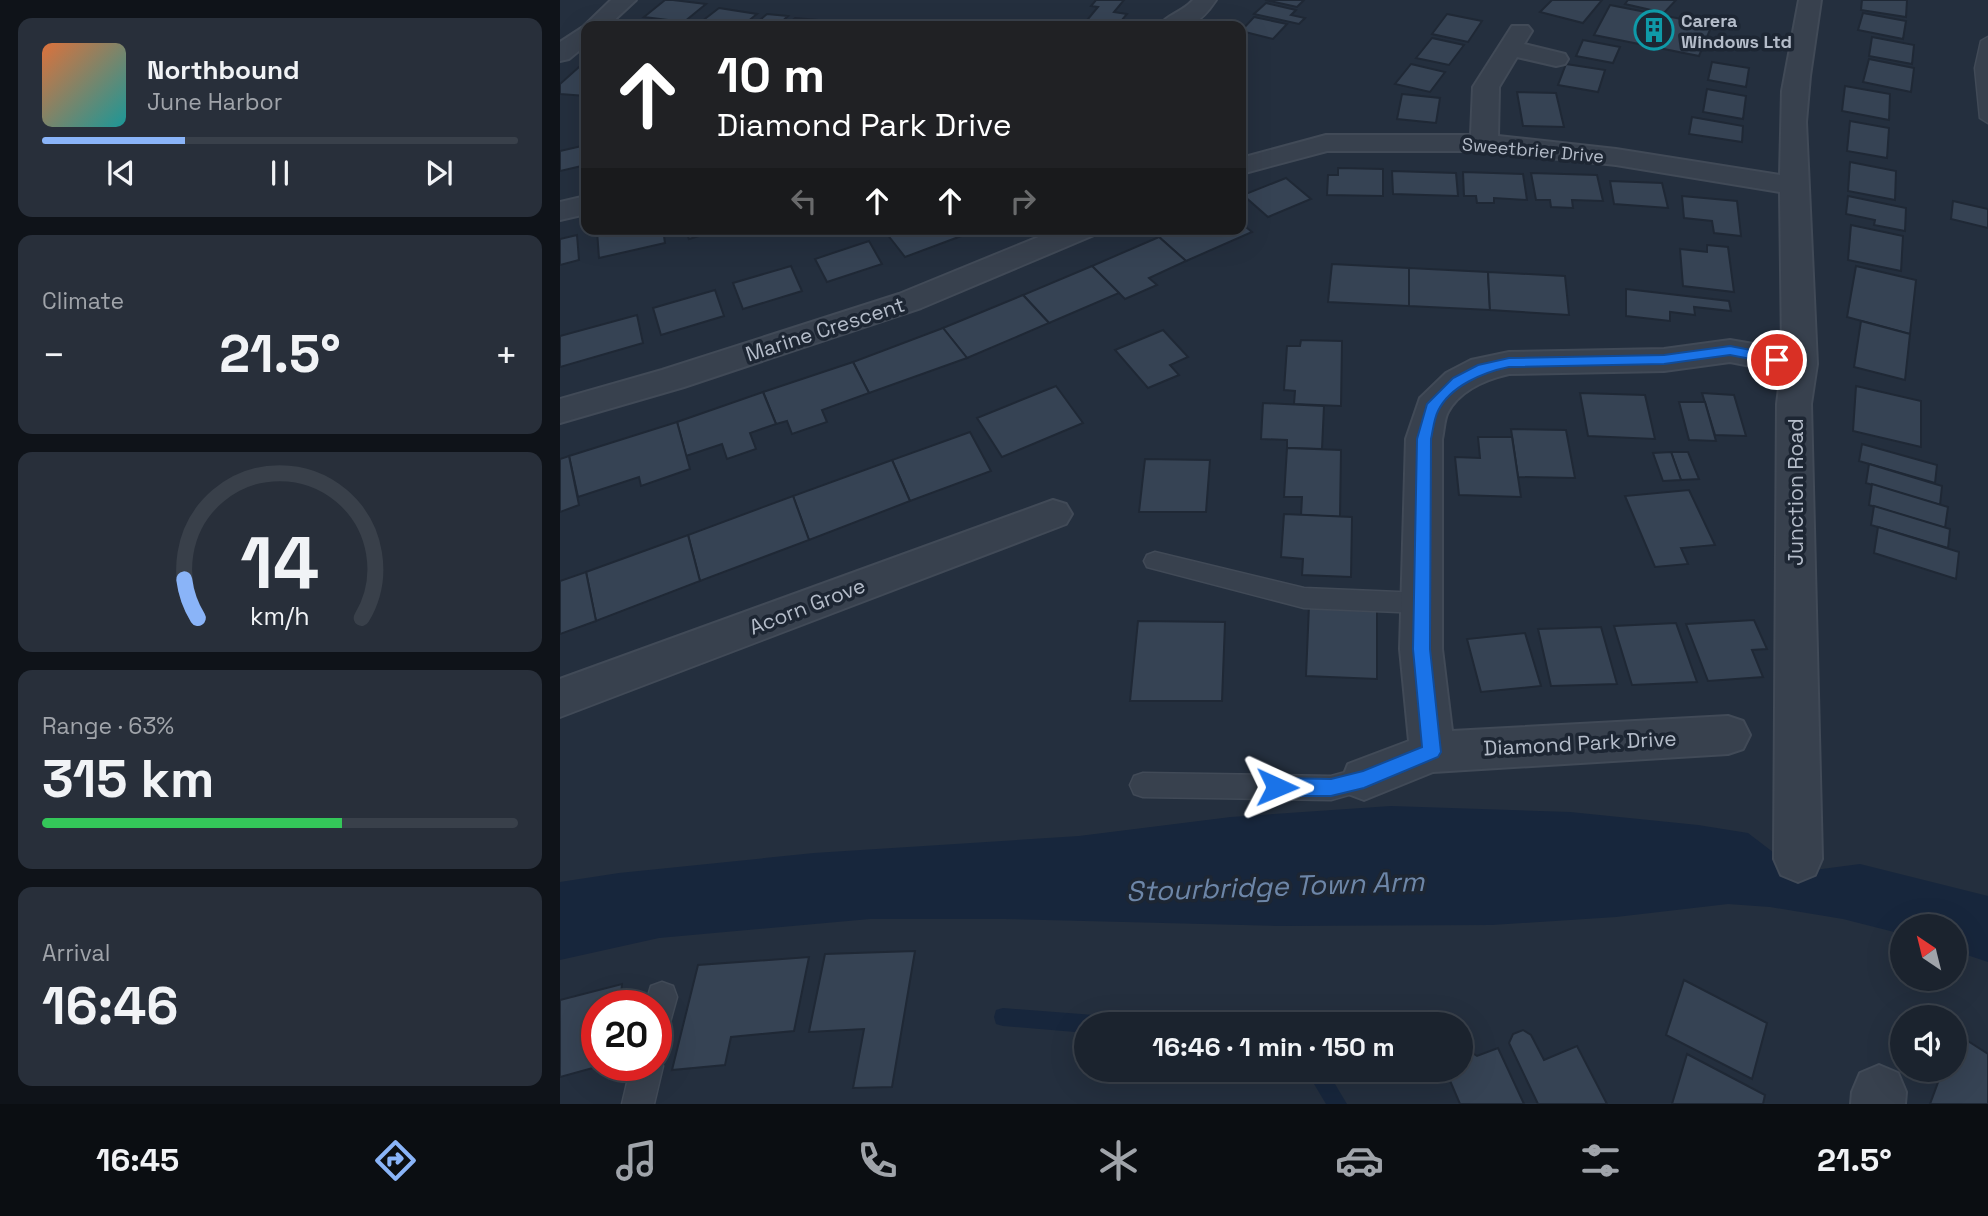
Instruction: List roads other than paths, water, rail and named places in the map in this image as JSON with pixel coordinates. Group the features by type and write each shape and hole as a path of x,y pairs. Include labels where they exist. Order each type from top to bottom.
{"street":[{"path":"602,21 625,0"},
{"path":"1181,21 1193,15 1205,0"},
{"name":"Junction Road","path":"1798,859 1794,404 1800,364 1793,121 1799,59 1810,0"},
{"path":"560,54 581,38"},
{"path":"1484,143 1486,87 1516,40 1556,59"},
{"name":"Sweetbrier Drive","path":"1246,164 1326,143 1484,143 1616,157 1796,186"},
{"path":"560,211 581,206"},
{"name":"Marine Crescent","path":"560,411 672,379 910,301 1070,235"},
{"path":"1432,752 1421,649 1424,439 1432,407 1458,381 1483,368 1509,363 1664,360 1730,351 1800,364"},
{"name":"Acorn Grove","path":"560,698 1053,514"},
{"name":"Diamond Park Drive","path":"1364,779 1432,752 1728,734"}],"lane":[{"path":"1988,41 1982,68 1988,118"},
{"path":"1155,561 1304,598 1422,603"},
{"path":"1143,785 1331,788 1364,779"},
{"path":"638,1104 643,1081"}],"water":[{"name":"Stourbridge Town Arm","path":"1391,806 1570,812 1748,833 1799,872 1860,864 1988,896 1988,962 1967,955 1967,914 1890,914 1890,931 1843,919 1770,907 1728,904 1616,917 1492,925 1278,926 1004,919 870,919 659,938 560,960 560,882 619,873 814,853 1079,836 1231,817"}],"waterway":[{"path":"1003,1017 1074,1022"},
{"path":"1323,1082 1337,1104"}],"place":[{"name":"Carera Windows Ltd","path":"1654,30"}]}
